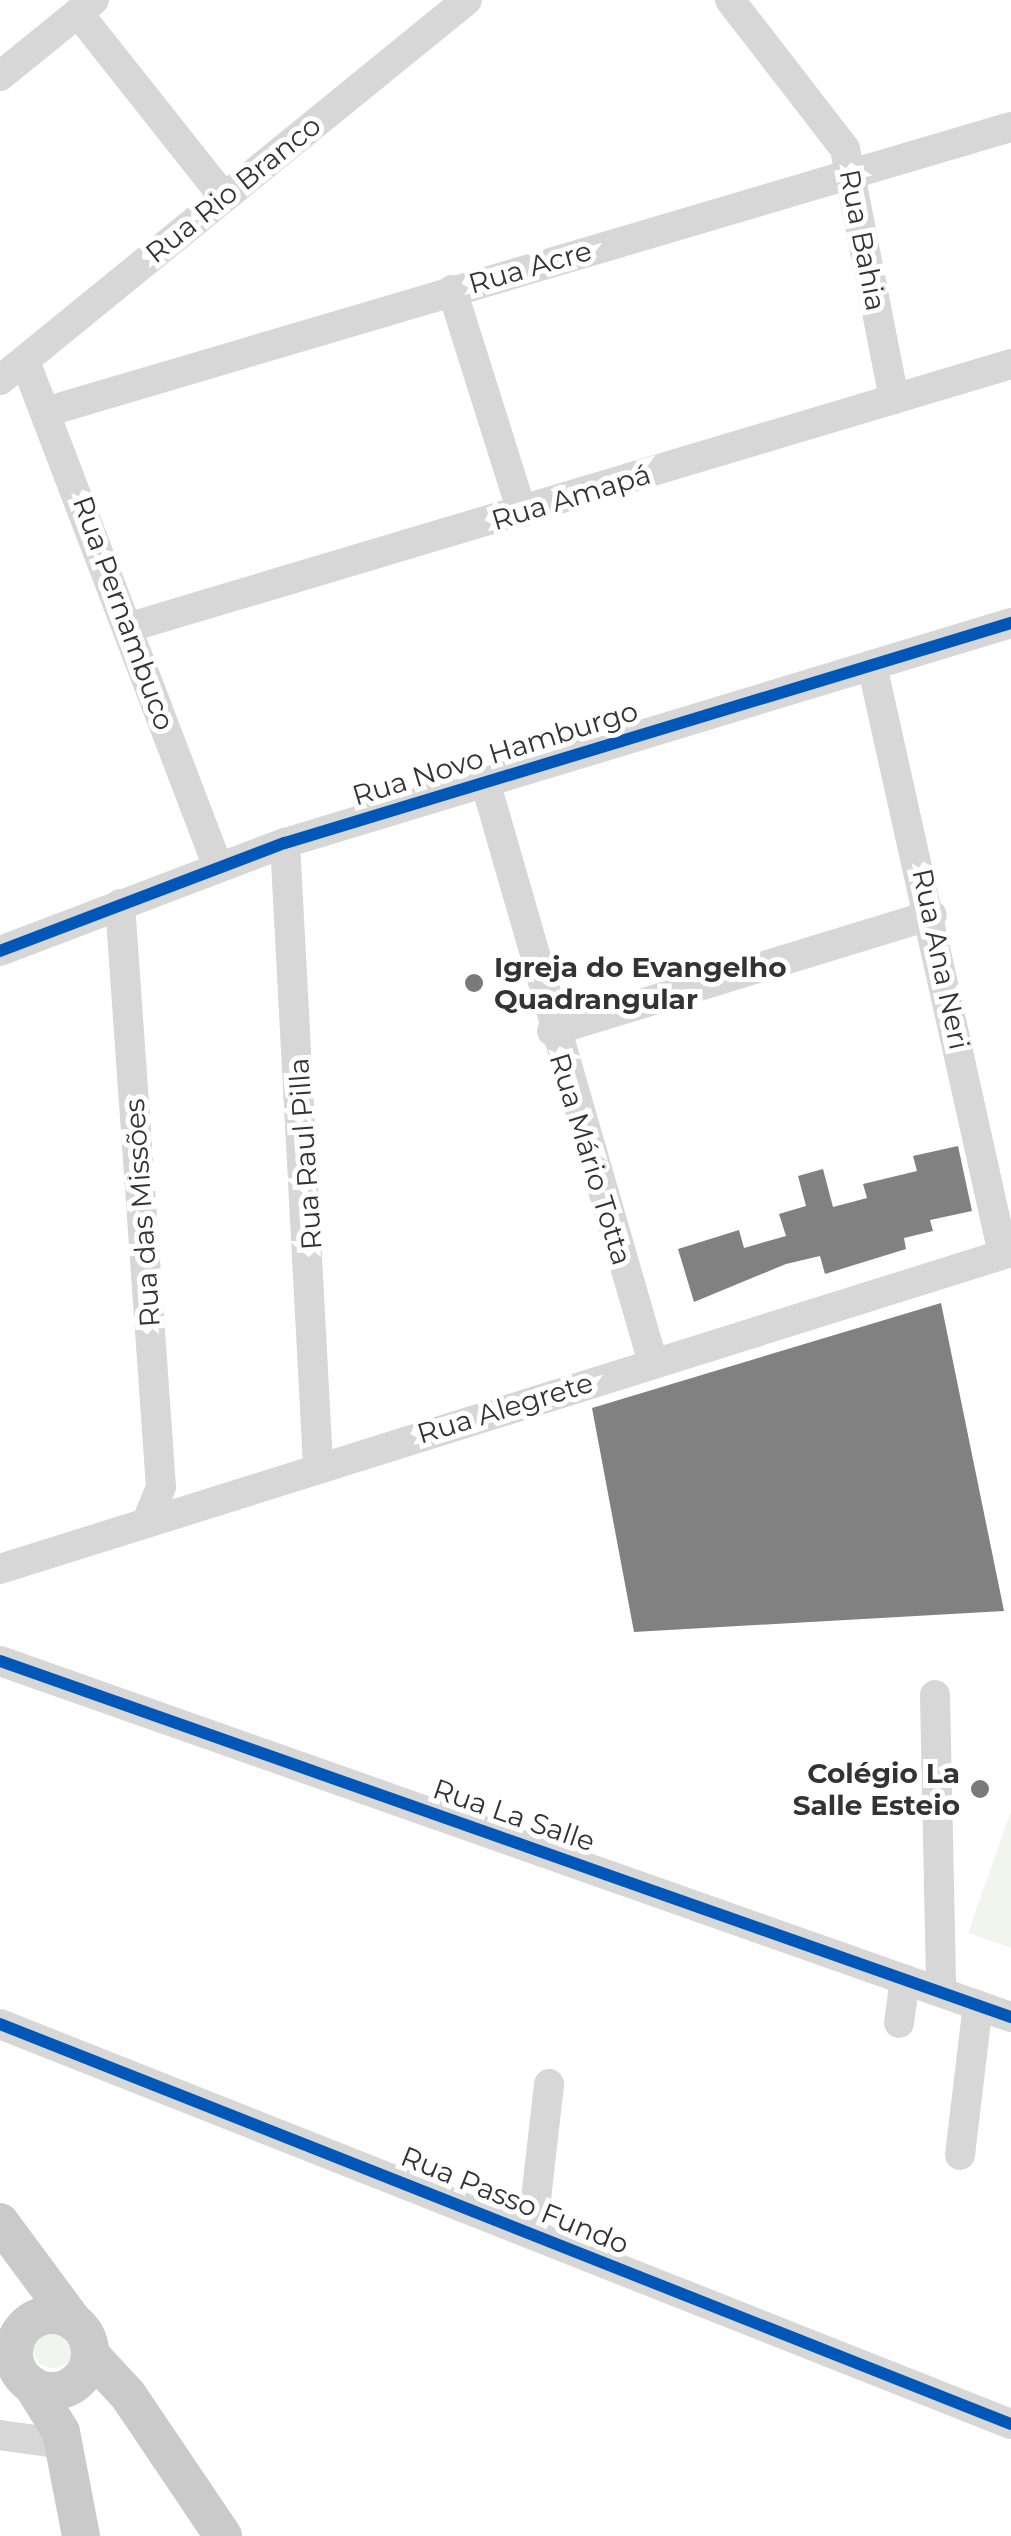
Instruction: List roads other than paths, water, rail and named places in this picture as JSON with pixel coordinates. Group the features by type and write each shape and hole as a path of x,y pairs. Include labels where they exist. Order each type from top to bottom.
{"main road":[{"path":"3,2231 78,2360 63,2438"},
{"path":"0,2308 23,2369 63,2438 82,2536"},
{"path":"23,2369 29,2322 51,2314 78,2360 128,2395 223,2536"},
{"path":"23,2369 78,2360"}],"street":[{"name":"Rua Rio Branco","path":"0,380 467,0"},
{"name":"Rua Bahia","path":"730,0 845,150 894,398"},
{"path":"0,76 86,7 223,196"},
{"name":"Rua Acre","path":"49,411 1011,127"},
{"path":"452,290 522,512"},
{"name":"Rua Pernambuco","path":"25,361 49,411 218,868"},
{"name":"Rua Amapá","path":"130,627 1011,364"},
{"name":"Rua Novo Hamburgo","path":"1,949 285,843 1011,622"},
{"name":"Rua Ana Neri","path":"872,665 1007,1253"},
{"name":"Rua Mário Totta","path":"485,782 552,1031 653,1363"},
{"name":"Rua Raul Pilla","path":"285,843 318,1464"},
{"name":"Rua das Missões","path":"120,904 161,1487 148,1520"},
{"path":"552,1031 932,915"},
{"name":"Rua Alegrete","path":"0,1569 318,1464 1007,1253"},
{"name":"Rua La Salle","path":"0,1661 1011,2017"},
{"path":"935,1695 941,1992"},
{"path":"899,2023 905,1979"},
{"path":"960,2155 978,2005"},
{"name":"Rua Passo Fundo","path":"0,2024 1011,2424"},
{"path":"532,2234 549,2084"},
{"path":"0,2435 63,2438"}],"place":[{"name":"Igreja do Evangelho Quadrangular","path":"474,983"},
{"name":"Colégio La Salle Esteio","path":"980,1789"}]}
